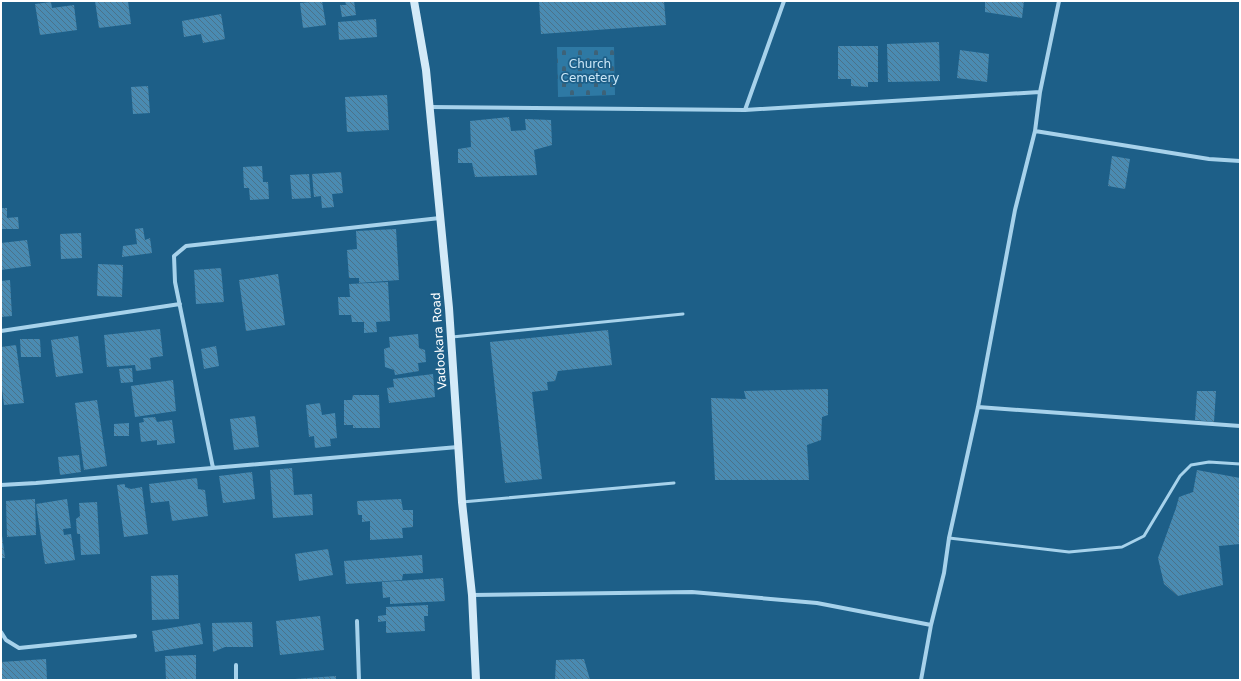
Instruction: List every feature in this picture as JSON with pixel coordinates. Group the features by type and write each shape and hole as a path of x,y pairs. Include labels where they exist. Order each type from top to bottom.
{"street":[{"name":"Vadookara Road","path":"414,1 426,70 430,107 451,337 462,502 472,595 476,680"},
{"path":"745,110 784,1"},
{"path":"921,680 931,625 944,573 949,538 978,407 1015,210 1035,131 1040,92 1059,1"},
{"path":"430,107 745,110 1040,92"},
{"path":"1035,131 1209,159 1240,161"},
{"path":"213,468 175,282 174,256 186,246 440,218"},
{"path":"1,331 180,304"},
{"path":"978,407 1240,426"},
{"path":"1,485 458,447"},
{"path":"472,595 692,592 816,603 931,625"},
{"path":"357,621 359,680"},
{"path":"1,632 6,640 19,648 135,636"},
{"path":"236,665 236,680"}],"lane":[{"path":"451,337 683,314"},
{"path":"949,538 1069,552 1122,547 1144,536 1180,476 1191,465 1209,462 1240,464"},
{"path":"462,502 674,483"}],"green space":[{"name":"Church Cemetery","path":"557,47 614,47 615,95 558,97"}],"building":[{"path":"95,1 128,1 131,24 99,28"},
{"path":"322,1 326,25 303,28 300,3"},
{"path":"345,1 354,1 356,15 342,17 340,5 346,5"},
{"path":"539,1 664,1 666,25 541,34"},
{"path":"985,1 1024,1 1022,18 985,12"},
{"path":"51,2 52,8 74,5 77,30 40,35 35,4"},
{"path":"221,14 225,39 203,43 201,34 184,37 182,21"},
{"path":"376,19 377,37 339,40 338,22"},
{"path":"939,42 940,81 888,82 887,44"},
{"path":"838,46 878,46 878,82 868,82 868,87 851,86 851,79 838,79"},
{"path":"960,50 989,54 987,82 957,78"},
{"path":"148,86 150,113 133,114 131,87"},
{"path":"387,95 389,130 347,132 345,97"},
{"path":"509,117 511,131 526,130 525,119 551,120 552,145 534,150 537,175 475,177 472,163 458,163 458,149 471,147 470,121"},
{"path":"1112,156 1130,159 1125,189 1108,186"},
{"path":"262,166 263,182 268,182 269,199 250,200 249,188 244,188 243,167"},
{"path":"341,172 343,193 332,194 334,207 322,208 321,196 314,197 312,174"},
{"path":"309,174 311,198 292,199 290,175"},
{"path":"1,208 7,208 7,218 18,217 19,229 1,229"},
{"path":"143,228 145,240 150,238 152,253 122,257 123,246 137,244 135,229"},
{"path":"396,229 399,280 359,283 359,278 349,278 347,250 357,249 356,231"},
{"path":"81,233 82,258 61,259 60,234"},
{"path":"27,240 31,266 1,270 1,243"},
{"path":"98,264 123,265 122,297 97,296"},
{"path":"221,268 224,302 196,304 194,270"},
{"path":"278,274 285,325 246,331 239,280"},
{"path":"10,280 12,316 1,317 1,281"},
{"path":"388,282 390,321 376,322 377,332 364,333 364,322 352,322 351,315 339,315 338,297 350,297 349,284"},
{"path":"160,329 163,356 150,358 151,369 136,371 135,365 107,367 104,335"},
{"path":"608,330 612,365 558,371 555,381 547,382 548,390 532,392 542,479 505,483 490,342"},
{"path":"418,334 419,348 425,350 426,362 418,363 419,371 395,375 394,370 385,367 384,349 390,347 389,337"},
{"path":"78,336 83,373 56,377 51,340"},
{"path":"20,339 40,339 41,357 21,357"},
{"path":"16,345 24,403 4,405 1,381 1,347"},
{"path":"216,346 219,366 204,369 201,349"},
{"path":"132,368 133,382 121,383 119,369"},
{"path":"433,374 435,397 389,403 387,388 394,387 393,379"},
{"path":"173,380 176,411 135,417 131,386"},
{"path":"828,389 828,415 822,417 821,440 807,445 809,480 715,480 711,398 746,399 744,391"},
{"path":"1197,391 1216,391 1214,422 1195,420"},
{"path":"353,395 379,395 380,428 353,428 353,425 344,425 344,400 352,400"},
{"path":"97,400 107,466 84,470 75,403"},
{"path":"320,403 322,415 335,413 337,438 330,439 331,446 315,448 314,436 309,437 306,405"},
{"path":"255,416 259,447 234,450 230,419"},
{"path":"155,417 157,422 172,420 175,443 157,445 157,440 141,442 139,423 144,422 143,418"},
{"path":"129,423 129,436 114,436 114,424"},
{"path":"79,455 81,472 60,475 58,457"},
{"path":"292,468 294,495 312,494 313,515 273,518 270,470"},
{"path":"1197,470 1240,478 1240,544 1219,546 1223,585 1178,596 1164,584 1158,558 1179,497 1193,492"},
{"path":"252,472 255,499 223,503 219,476"},
{"path":"197,478 198,489 205,490 208,516 172,521 169,501 151,503 149,484"},
{"path":"125,484 125,487 131,489 142,487 148,534 124,537 117,485"},
{"path":"35,499 36,535 7,537 6,501"},
{"path":"67,499 71,528 63,529 64,535 71,534 75,560 45,564 36,504"},
{"path":"401,499 403,510 413,510 413,527 402,528 403,538 370,540 370,521 362,522 362,515 358,515 357,501"},
{"path":"97,502 100,554 81,555 80,534 77,534 76,519 80,516 79,503"},
{"path":"1,528 5,558 1,558"},
{"path":"328,549 333,575 299,581 295,554"},
{"path":"422,555 423,573 403,574 402,580 346,584 344,561"},
{"path":"178,575 179,619 152,620 151,576"},
{"path":"443,578 445,601 390,604 390,597 383,598 382,582"},
{"path":"428,605 428,616 424,616 425,631 386,633 386,621 378,622 378,616 386,615 386,607"},
{"path":"320,616 324,650 280,655 276,621"},
{"path":"252,622 253,647 225,647 213,652 212,623"},
{"path":"200,623 203,644 155,652 152,631"},
{"path":"196,655 196,680 166,680 165,656"},
{"path":"46,659 47,680 1,680 1,662"},
{"path":"584,659 590,680 555,680 556,660"},
{"path":"336,676 336,680 295,680 295,679"}]}
